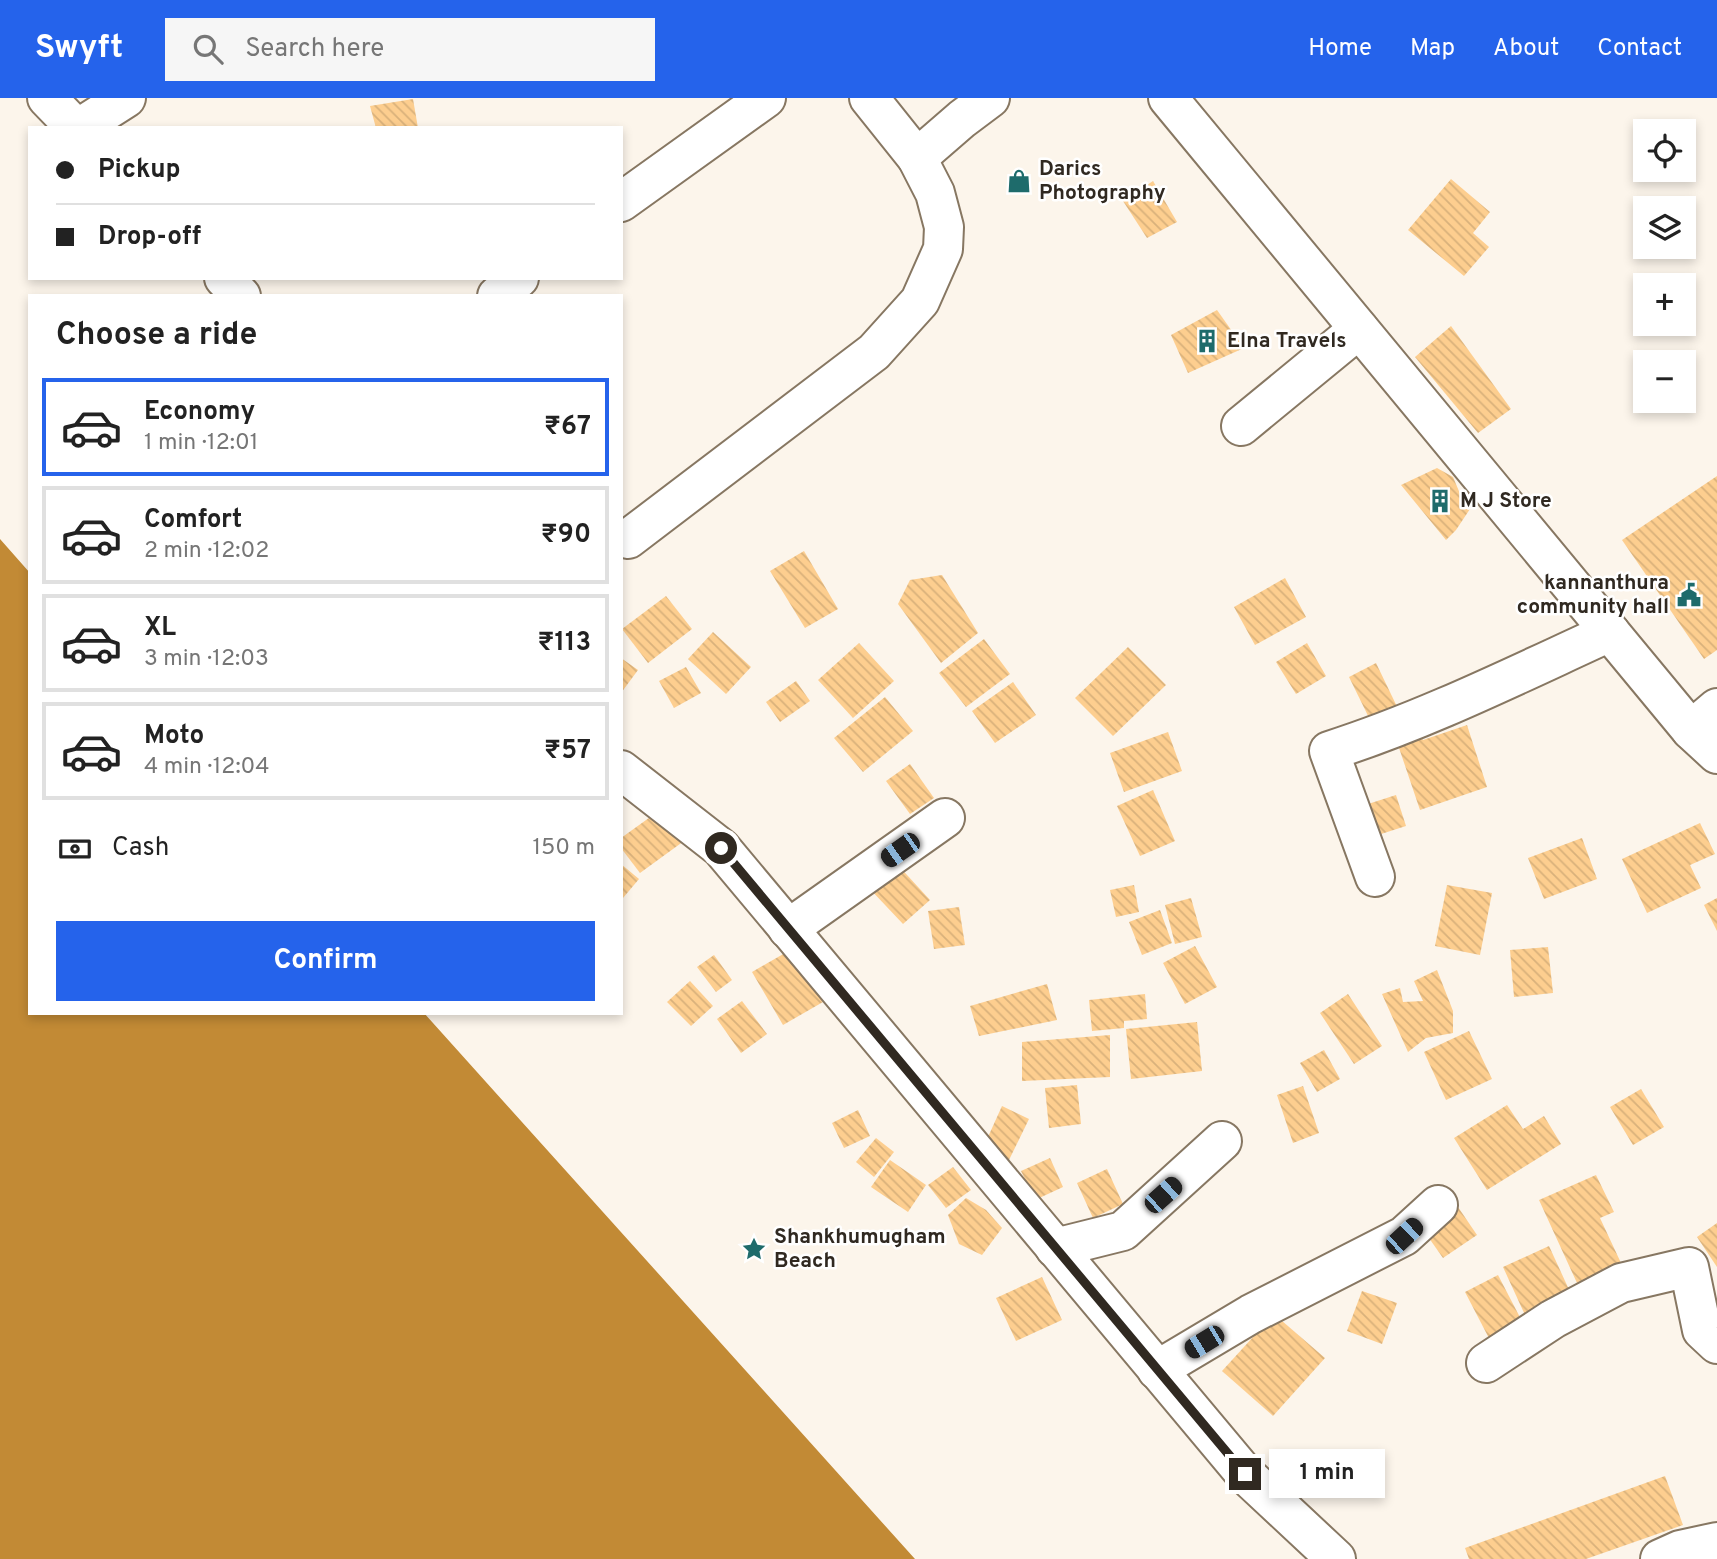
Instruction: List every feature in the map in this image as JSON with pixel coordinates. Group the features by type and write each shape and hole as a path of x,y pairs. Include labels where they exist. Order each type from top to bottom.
{"street":[{"path":"47,98 76,126"},
{"path":"81,126 126,98"},
{"path":"623,201 765,98"},
{"path":"628,539 874,352 920,302 943,250 944,227 935,193 917,158 869,98"},
{"path":"917,158 990,98"},
{"path":"1168,98 1610,632 1708,731"},
{"path":"226,280 239,294"},
{"path":"499,294 517,280"},
{"path":"1241,426 1359,329"},
{"path":"1375,877 1329,751 1367,739 1610,632"},
{"path":"623,772 721,848 1245,1474 1336,1559"},
{"path":"788,929 945,818"},
{"path":"1055,1248 1123,1231 1222,1141"},
{"path":"1157,1370 1251,1314 1404,1236 1438,1205"},
{"path":"1486,1363 1553,1319 1621,1283 1689,1267 1702,1330 1717,1344"},
{"path":"1660,1559 1680,1550 1717,1542"}],"shaded area":[{"path":"0,539 28,571 28,1015 426,1015 915,1559 0,1559"}],"building":[{"path":"413,99 418,126 375,126 370,106"},
{"path":"1451,179 1490,212 1473,233 1489,247 1464,276 1408,230"},
{"path":"1153,181 1177,222 1147,238 1123,201"},
{"name":"Elna Travels","path":"1217,310 1244,348 1188,373 1171,335"},
{"path":"1451,326 1511,409 1478,433 1415,357"},
{"name":"M J Store","path":"1437,468 1453,477 1461,496 1472,506 1446,540 1401,485"},
{"name":"kannanthura community hall","path":"1717,476 1717,650 1704,659 1622,540"},
{"path":"804,551 838,609 805,628 770,571"},
{"path":"942,575 978,633 941,663 898,604 910,580"},
{"path":"1285,578 1306,617 1255,645 1234,607"},
{"path":"666,596 692,629 648,663 623,628"},
{"path":"713,632 751,667 726,694 688,659"},
{"path":"984,639 1010,674 966,707 939,673"},
{"path":"859,643 894,681 853,718 818,680"},
{"path":"1307,643 1326,676 1296,694 1276,662"},
{"path":"1128,647 1166,685 1113,736 1075,698"},
{"path":"623,659 638,670 623,690"},
{"path":"1376,663 1401,715 1374,728 1349,677"},
{"path":"686,667 701,693 674,708 659,681"},
{"path":"796,681 810,701 780,722 766,702"},
{"path":"1013,682 1036,715 995,743 972,711"},
{"path":"885,697 913,731 863,772 834,738"},
{"path":"1467,725 1487,787 1420,810 1396,739 1419,731 1423,740"},
{"path":"1168,732 1182,771 1124,792 1110,753"},
{"path":"910,764 934,798 910,814 886,781"},
{"path":"1153,790 1175,841 1140,856 1117,806"},
{"path":"1396,795 1406,826 1378,835 1368,804"},
{"path":"660,810 684,841 640,873 623,851 623,837"},
{"path":"1700,823 1715,854 1690,865 1701,888 1647,913 1622,859"},
{"path":"1582,838 1597,879 1544,899 1528,858"},
{"path":"896,863 930,900 903,924 869,888"},
{"path":"623,866 639,879 623,898"},
{"path":"1134,885 1139,912 1116,917 1110,890"},
{"path":"1447,885 1492,893 1480,955 1435,946"},
{"path":"1191,898 1202,937 1175,944 1165,905"},
{"path":"1717,898 1717,931 1704,905"},
{"path":"959,907 965,945 934,949 928,911"},
{"path":"1160,910 1172,943 1142,955 1129,922"},
{"path":"1195,946 1217,987 1185,1004 1163,963"},
{"path":"1548,947 1553,993 1514,997 1510,950"},
{"path":"792,949 823,1002 783,1025 752,972"},
{"path":"714,955 732,980 716,992 697,967"},
{"path":"1437,970 1453,1011 1453,1033 1426,1038 1408,1052 1382,994 1400,988 1403,1002 1423,1001 1414,981"},
{"path":"690,981 713,1006 691,1026 667,1002"},
{"path":"1047,984 1057,1020 979,1036 970,1006"},
{"path":"1145,994 1147,1019 1124,1021 1124,1028 1092,1031 1089,1000"},
{"path":"1348,994 1382,1046 1354,1064 1320,1013"},
{"path":"742,1001 767,1034 741,1053 717,1019"},
{"path":"1197,1022 1202,1071 1131,1079 1126,1029"},
{"path":"1469,1031 1492,1079 1446,1100 1424,1052"},
{"path":"1110,1035 1110,1077 1022,1081 1022,1042"},
{"path":"1324,1050 1340,1079 1317,1092 1300,1063"},
{"path":"1077,1085 1081,1124 1049,1128 1045,1088"},
{"path":"1303,1086 1319,1133 1293,1143 1277,1095"},
{"path":"1641,1089 1664,1127 1633,1145 1610,1107"},
{"path":"1507,1105 1523,1129 1544,1116 1561,1144 1487,1190 1454,1138"},
{"path":"1002,1106 1029,1119 1009,1160 983,1148"},
{"path":"858,1110 870,1136 844,1148 832,1123"},
{"path":"876,1138 894,1152 874,1177 856,1162"},
{"path":"1050,1158 1063,1187 1035,1200 1021,1171"},
{"path":"890,1160 926,1185 908,1212 871,1187"},
{"path":"953,1167 971,1190 946,1208 928,1185"},
{"path":"1107,1169 1123,1204 1093,1218 1077,1183"},
{"path":"1596,1175 1614,1212 1600,1218 1621,1263 1577,1283 1539,1200"},
{"path":"966,1198 986,1210 1002,1228 982,1255 959,1244 948,1215"},
{"path":"1458,1207 1477,1235 1443,1258 1424,1231"},
{"path":"1717,1223 1717,1267 1697,1237"},
{"path":"1549,1246 1571,1294 1525,1315 1503,1267"},
{"path":"1498,1275 1525,1327 1492,1344 1465,1292"},
{"path":"1042,1277 1062,1320 1016,1341 996,1298"},
{"path":"1362,1291 1397,1303 1382,1344 1347,1331"},
{"path":"1274,1314 1325,1358 1273,1416 1222,1371"},
{"path":"1665,1476 1683,1525 1586,1559 1469,1559 1465,1548"}],"place":[{"name":"Darics Photography","path":"1019,181"},
{"name":"Elna Travels","path":"1207,341"},
{"name":"M J Store","path":"1440,501"},
{"name":"kannanthura community hall","path":"1689,595"},
{"name":"Shankhumugham Beach","path":"754,1249"}],"route":[{"path":"721,848 1245,1474"}]}
